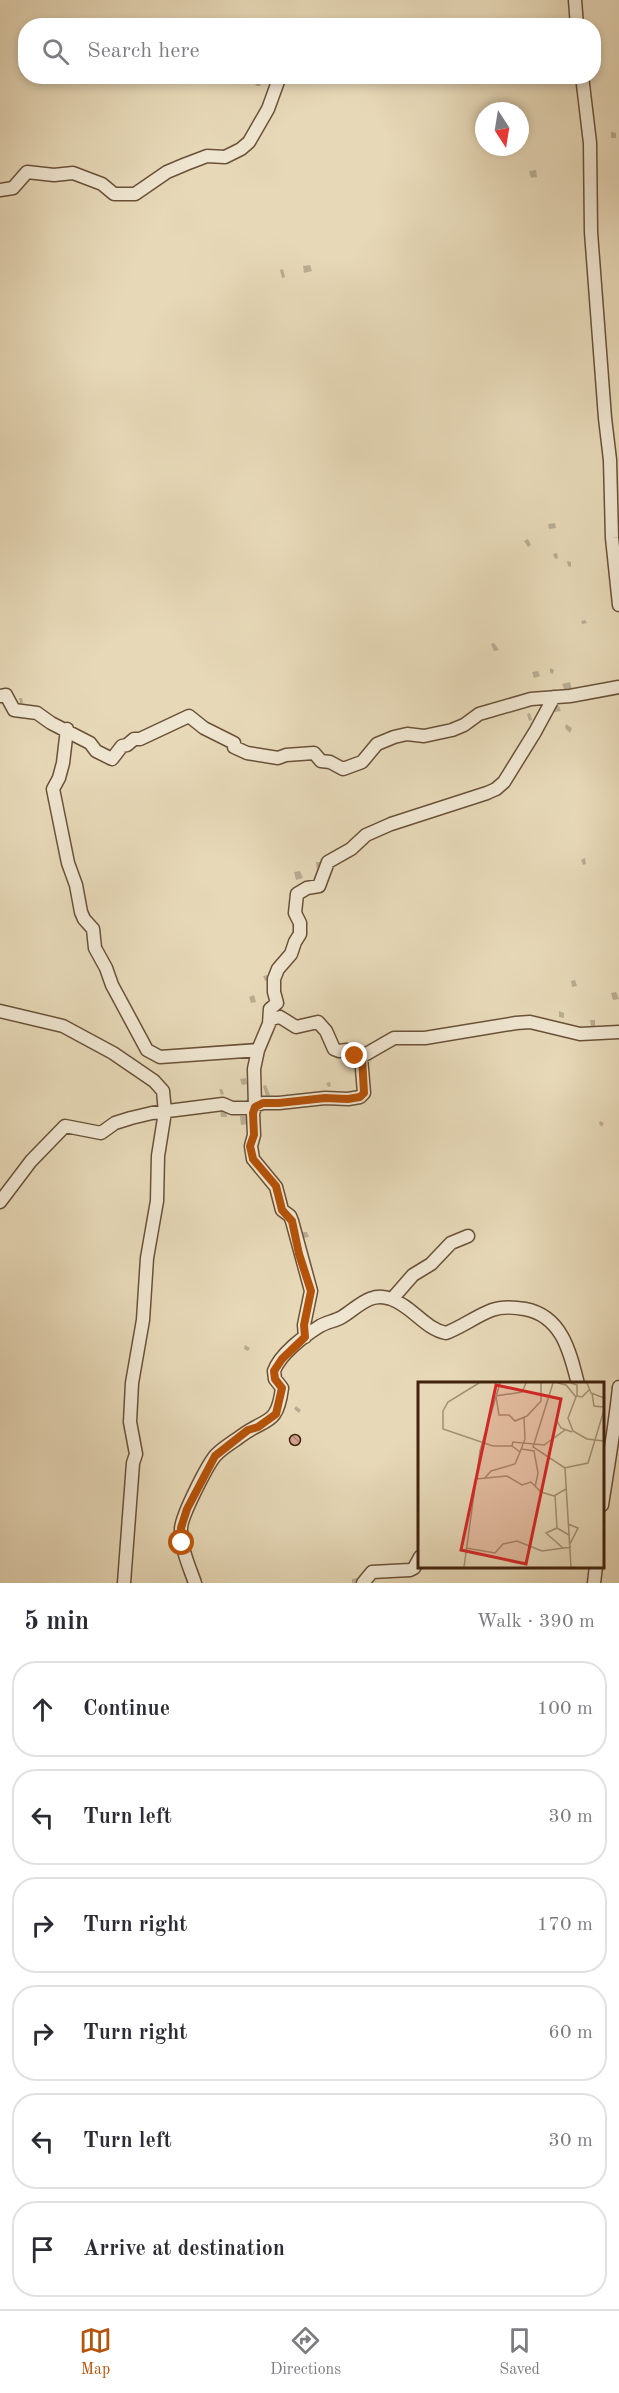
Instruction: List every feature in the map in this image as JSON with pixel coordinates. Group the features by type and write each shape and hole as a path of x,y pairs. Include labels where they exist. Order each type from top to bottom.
{"street":[{"path":"575,0 576,18"},
{"path":"0,190 13,188 22,176 29,172 37,174 73,173 105,186 114,194 135,194 167,172 207,156 225,157 249,142 268,109 277,84"},
{"path":"583,84 590,143 591,232 610,460 612,538 619,604"},
{"path":"0,696 6,694 14,710 37,712 51,723 67,729 90,743 96,751 112,759 122,746 134,739 140,739 189,716 204,729 234,743 234,747 247,753 278,758 286,755 314,753 321,761 346,769 368,757 382,741 406,734 423,736 452,730 464,725 479,714 518,702 619,687"},
{"path":"269,1024 270,1009 277,1003 274,979 283,961 291,954 300,934 300,923 296,913 297,894 307,888 319,886 328,862 351,849 366,836 391,824 487,793 501,786 554,697"},
{"path":"67,729 63,763 53,789 68,863 76,885 81,912 93,929 93,942 99,959 106,968 112,985 147,1050 160,1057 258,1050"},
{"path":"0,1011 63,1026 112,1053 154,1081 163,1091 165,1112 158,1156 157,1201 147,1258 143,1320 132,1383 130,1422 136,1454 133,1463 124,1583"},
{"path":"305,1337 304,1325 311,1291 299,1254 292,1221 282,1210 276,1186 253,1159 250,1146 254,1135 254,1070 258,1050 269,1024 275,1017 296,1026 318,1022 326,1031 334,1049 347,1050 355,1056 362,1057 394,1038 425,1038 516,1023 530,1022 591,1035 619,1032"},
{"path":"0,1202 28,1165 65,1126 101,1133 119,1121 165,1112 223,1104 232,1108 255,1107 263,1103 360,1097 364,1093 365,1086 362,1057"},
{"path":"392,1299 413,1275 431,1264 451,1243 468,1236"},
{"path":"195,1583 183,1549 181,1528 187,1509 215,1456 248,1430 264,1423 276,1414 282,1388 275,1379 274,1371 282,1359 320,1326 342,1317 366,1299 376,1297 392,1299 436,1330 446,1333 504,1307 522,1308 541,1314 552,1322 561,1334 571,1355 578,1382"},
{"path":"604,1484 613,1441 619,1387"},
{"path":"363,1583 372,1572 410,1570 418,1561"},
{"path":"594,1583 596,1568"}],"building":[{"path":"295,1435 299,1436 299,1444 295,1445 291,1444 290,1440 291,1436"}],"route":[{"path":"182,1543 182,1522 215,1456 248,1430 258,1427 276,1414 282,1388 275,1379 275,1367 305,1337 303,1332 308,1318 311,1291 290,1216 282,1210 276,1186 262,1173 253,1159 250,1146 255,1129 253,1123 255,1107 263,1103 294,1100 325,1098 335,1100 360,1097 364,1093 365,1086 362,1057 355,1056"}]}
